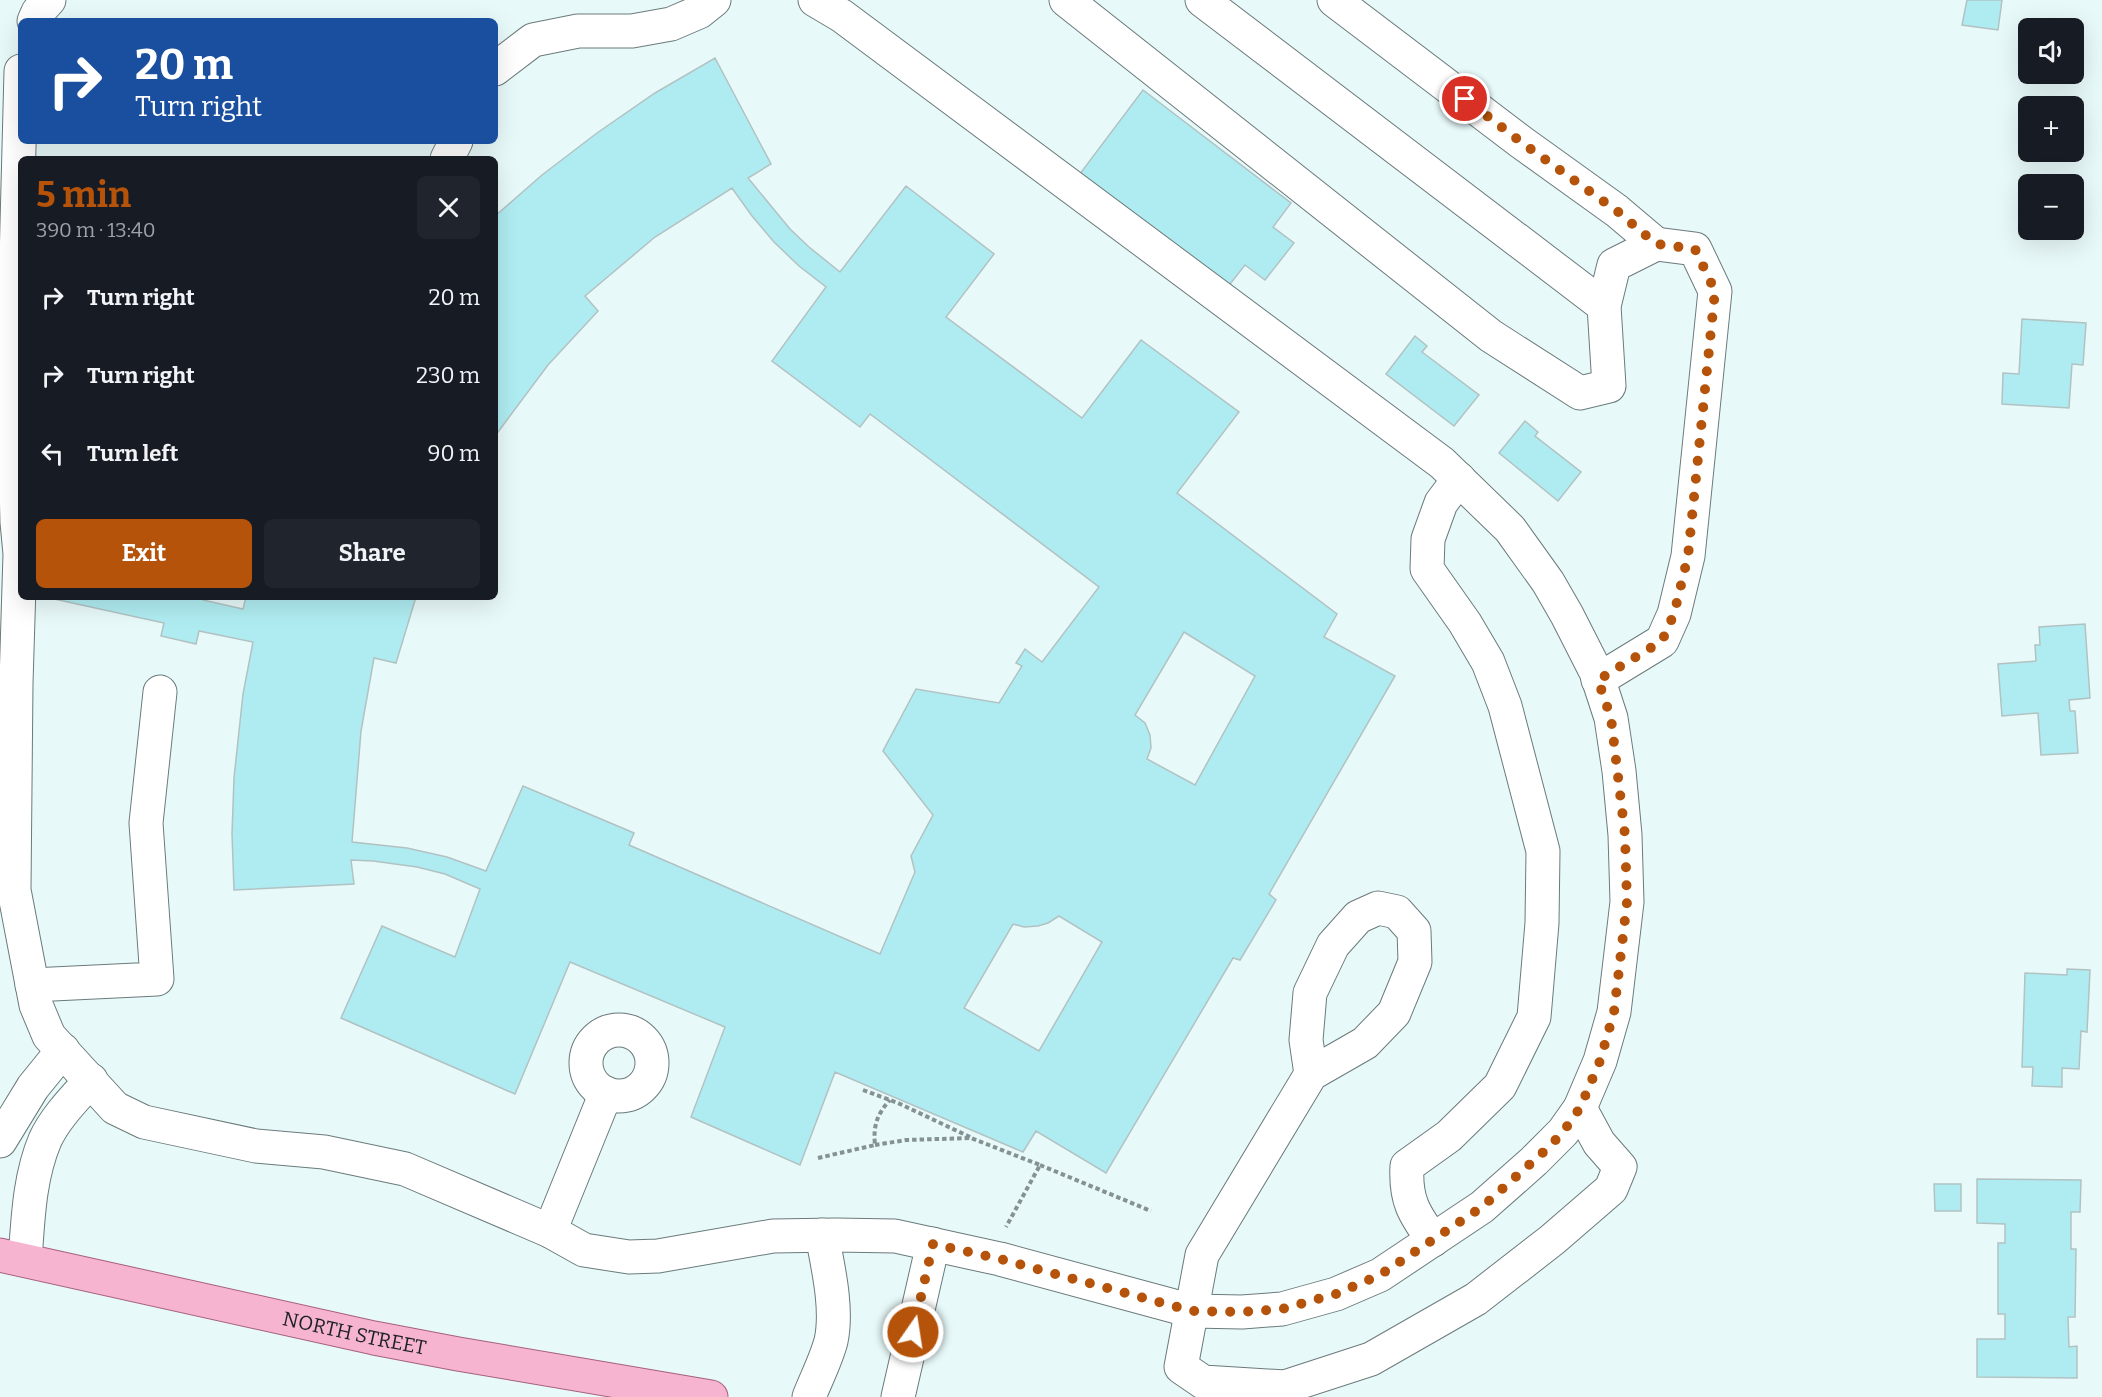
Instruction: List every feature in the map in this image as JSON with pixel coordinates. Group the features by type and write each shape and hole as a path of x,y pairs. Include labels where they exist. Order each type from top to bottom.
{"main road":[{"name":"NORTH STREET","path":"12,1258 405,1344 711,1397"}],"lane":[{"path":"35,18 50,0"},
{"path":"498,67 533,40 578,31 632,31 671,24 699,12 714,0"},
{"path":"18,570 9,644 14,890 36,1005 49,1036 115,1108 144,1122 256,1146 324,1152 405,1169 550,1231 584,1250 629,1257 657,1256 773,1236 895,1236 990,1257 1192,1311 1242,1312 1282,1309 1336,1294 1380,1275 1482,1207 1563,1132 1580,1108 1600,1061 1614,1012 1627,902 1625,835 1619,771 1611,718 1598,680 1568,615 1548,582 1510,529 1432,456 842,16 815,0"},
{"path":"1066,0 1491,336 1580,393 1610,386 1604,306 1614,265 1656,244"},
{"path":"1202,0 1604,306"},
{"path":"1334,0 1521,142 1617,211 1656,244 1695,249 1715,291 1688,556 1674,614 1662,641 1598,680"},
{"path":"18,91 9,150 13,377 8,477 18,541"},
{"path":"1433,1240 1416,1218 1406,1188 1407,1166 1449,1136 1500,1086 1534,1017 1542,923 1543,851 1505,705 1488,662 1465,623 1427,569 1428,539 1431,530 1441,503 1459,480"},
{"path":"32,985 157,979 146,823 160,692"},
{"path":"1311,1074 1306,1040 1310,993 1333,945 1358,917 1378,908 1397,912 1414,931 1415,962 1394,1013 1365,1043 1311,1074 1202,1255 1181,1367 1203,1382 1285,1387 1371,1359 1476,1299 1552,1240 1611,1189 1620,1167 1599,1143 1580,1108"},
{"path":"0,1141 33,1087 63,1050"},
{"path":"12,1258 30,1188 46,1139 66,1107 91,1080"},
{"path":"550,1231 606,1093"},
{"path":"809,1397 831,1339 830,1275 822,1235"},
{"path":"898,1397 933,1244"}],"path":[{"path":"863,1090 1151,1211"},
{"path":"875,1145 875,1120 890,1100"},
{"path":"818,1158 906,1140 971,1137"},
{"path":"990,1257 1040,1165"}],"building":[{"path":"1967,0 2002,0 1998,30 1962,25"},
{"path":"715,58 771,164 748,178 790,229 840,272 906,186 994,254 946,317 1082,418 1141,340 1239,412 1177,493 1337,614 1324,637 1395,676 1269,894 1276,900 1240,960 1233,958 1106,1173 1036,1131 1023,1152 835,1072 800,1165 691,1117 725,1027 570,962 515,1094 341,1018 382,926 455,957 480,889 445,874 417,867 351,860 354,884 234,890 232,834 234,778 243,694 253,642 199,631 196,644 161,636 164,623 59,600 203,600 243,609 245,600 415,600 396,663 374,658 361,731 352,842 407,848 447,857 486,871 523,786 634,833 629,845 880,954 915,872 911,856 933,815 883,751 916,689 999,703 1022,666 1016,663 1025,649 1042,662 1099,587 870,414 860,427 772,361 826,287 774,242 732,188 655,237 585,296 598,311 548,365 498,432 498,213 542,175 655,93","holes":["1184,632 1255,676 1195,785 1147,759 1151,748 1150,735 1145,723 1135,715","1059,916 1102,942 1039,1051 964,1008 1013,924 1024,927 1038,926"]},
{"path":"1143,90 1291,203 1273,227 1294,243 1265,280 1245,265 1227,288 1079,175"},
{"path":"2022,319 2086,323 2083,365 2072,364 2069,408 2002,404 2003,373 2019,374"},
{"path":"1415,336 1427,346 1422,352 1479,395 1454,426 1386,374"},
{"path":"1525,421 1538,432 1535,436 1581,472 1558,501 1499,453"},
{"path":"2085,624 2090,698 2069,700 2070,711 2075,711 2078,753 2041,755 2038,713 2002,716 1998,664 2036,661 2035,645 2040,645 2039,627"},
{"path":"2067,969 2090,970 2087,1032 2081,1031 2079,1069 2062,1068 2062,1087 2032,1086 2033,1067 2022,1067 2025,973 2067,975"},
{"path":"1977,1179 2081,1180 2080,1212 2071,1212 2071,1249 2076,1249 2075,1317 2068,1317 2069,1347 2077,1346 2077,1378 1977,1377 1977,1339 2005,1339 2005,1314 1998,1314 1998,1243 2005,1243 2005,1224 1977,1223"},
{"path":"1934,1184 1961,1184 1961,1211 1935,1211"}],"route":[{"path":"913,1332 933,1244 1000,1259 1192,1311 1242,1312 1282,1309 1336,1294 1380,1275 1482,1207 1549,1147 1580,1108 1600,1061 1614,1012 1627,902 1625,835 1619,771 1611,718 1598,680 1662,641 1674,614 1688,556 1715,291 1695,249 1656,244 1617,211 1465,99"}]}
